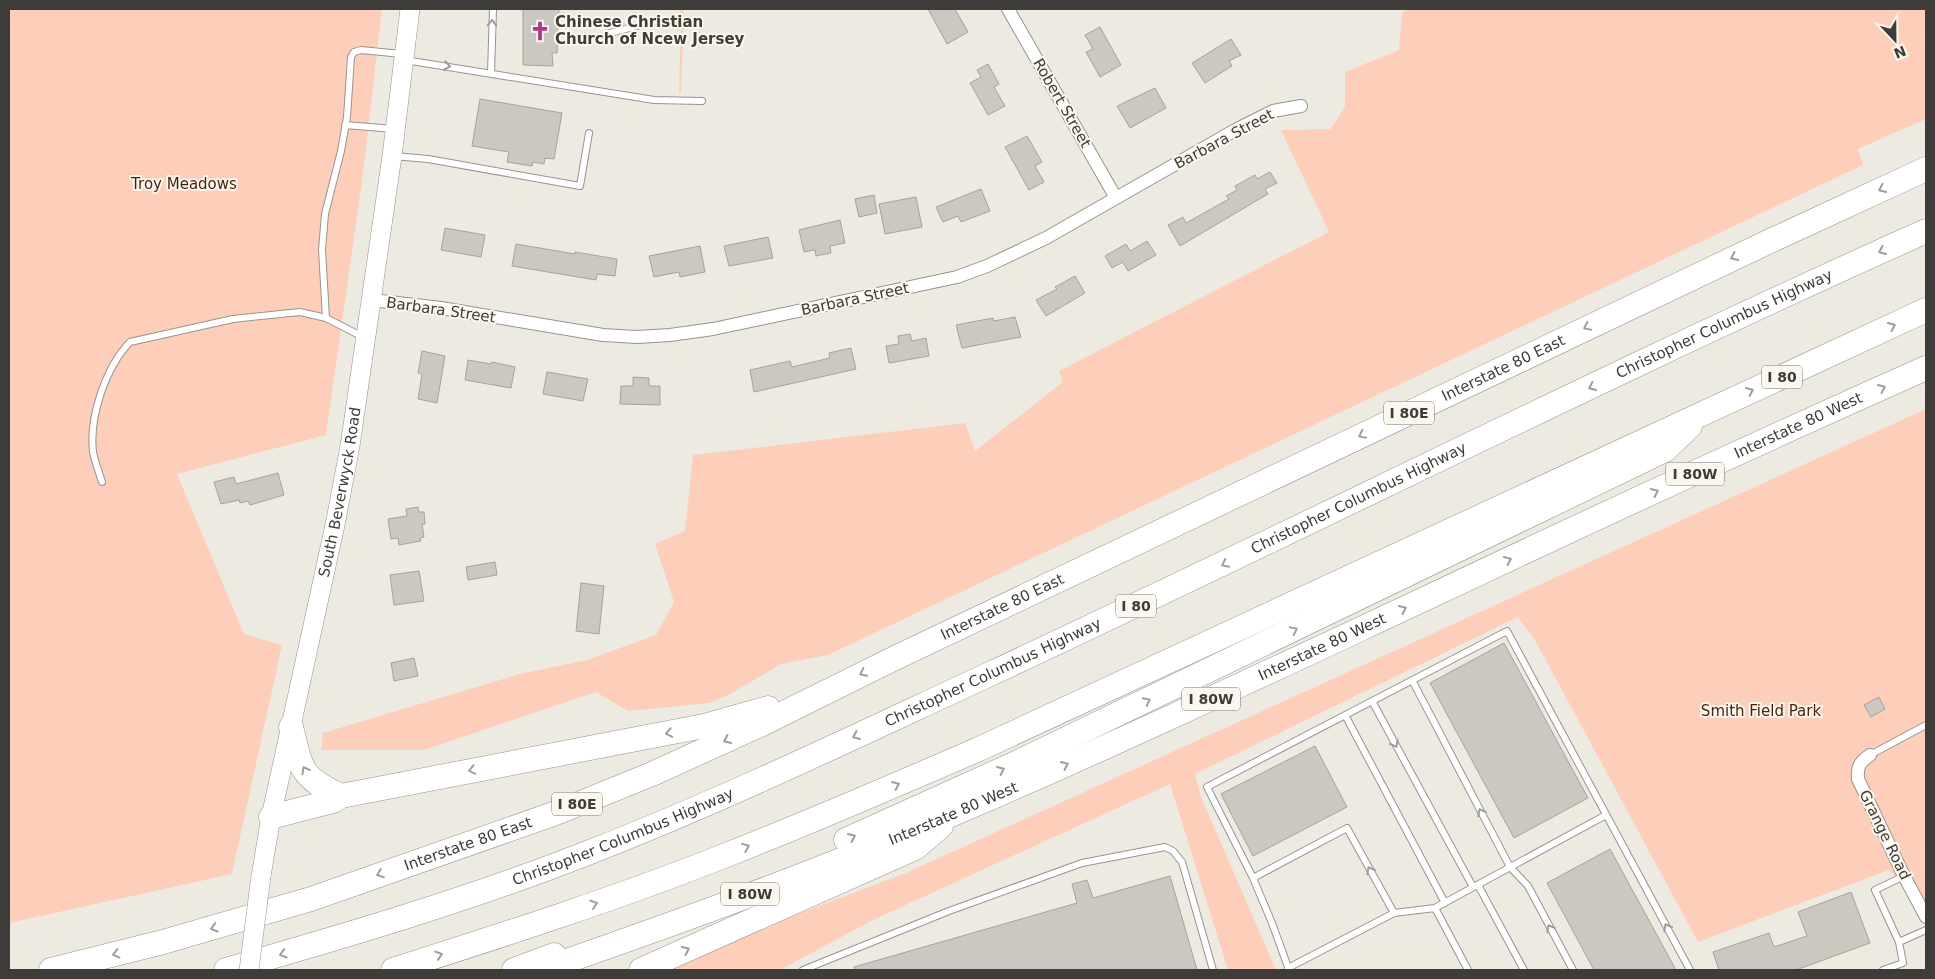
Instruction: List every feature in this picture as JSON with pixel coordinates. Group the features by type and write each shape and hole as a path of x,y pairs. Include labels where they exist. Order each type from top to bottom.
{"highway":[{"name":"Interstate 80 East","path":"51,970 164,942 311,899 556,813 652,774 762,724 1644,300 1926,169"},
{"name":"Christopher Columbus Highway","path":"226,970 330,941 463,898 584,855 664,823 1158,596 1569,397 1926,231"},
{"name":"I 80","path":"393,970 610,898 728,855 854,804 997,740 1926,310"},
{"name":"Interstate 80 West","path":"542,970 636,937 957,813 1138,733 1926,368"},
{"path":"514,970 625,929 838,844 1005,768 1665,450 1706,412"},
{"path":"272,817 333,801 341,796 704,726 834,688"},
{"path":"291,727 302,767 307,776 315,783 341,796"},
{"path":"641,970 915,848 957,813"}],"main road":[{"name":"South Beverwyck Road","path":"249,970 261,876 272,817 335,525 350,446 392,156 410,9"}],"street":[{"name":"Robert Street","path":"1008,9 1116,198"},
{"name":"Barbara Street","path":"372,300 441,308 603,335 637,337 713,329 957,277 1020,252 1246,125 1273,112 1302,106"},
{"name":"Grange Road","path":"1870,755 1861,761 1857,769 1858,779 1904,876 1926,917"}],"lane":[{"path":"491,73 493,9"},
{"path":"610,33 656,21"},
{"path":"326,318 322,250 325,214 341,150 351,58 354,52 361,50 405,57 654,100 702,101"},
{"path":"345,125 395,129"},
{"path":"392,156 428,160 580,186 589,133"},
{"path":"102,482 93,452 93,431 97,410 106,380 119,354 130,342 233,320 300,312 326,318 366,338"},
{"path":"1606,815 1435,908 1394,913 1289,969 1253,878 1207,787 1508,631 1690,970"},
{"path":"1412,680 1510,867 1528,886 1573,970"},
{"path":"1372,701 1524,970"},
{"path":"1345,715 1445,903"},
{"path":"1870,755 1926,725"},
{"path":"1253,878 1347,828 1394,913"},
{"path":"803,970 950,911 1082,863 1165,847 1174,851 1182,862 1213,970"},
{"path":"1883,970 1903,962 1899,942 1875,890 1904,876"},
{"path":"1435,908 1468,970"},
{"path":"1899,942 1926,930"}],"green space":[{"name":"Troy Meadows","path":"9,9 382,9 363,173 326,435 177,474 244,634 282,645 232,874 9,923"},
{"path":"667,9 695,9 684,10 681,93 679,94 681,14 680,10"},
{"path":"1408,9 1926,9 1926,119 1858,149 1863,165 828,655 781,664 730,694 710,703 628,711 596,692 424,750 321,750 323,733 520,674 587,660 656,635 674,602 655,544 685,531 693,455 965,423 975,451 1063,382 1059,371 1329,232 1281,130 1331,129 1345,106 1345,72 1399,50 1402,13"},
{"name":"Smith Field Park","path":"1926,409 1926,899 1918,901 1889,870 1698,942 1535,640 1518,617 1195,774 1201,797 1276,970 1228,970 1170,784 873,920 780,970 662,970 716,945 906,873"}],"building":[{"name":"Chinese Christian Church of Ncew Jersey","path":"523,9 559,9 557,53 552,53 553,66 523,65"},
{"path":"928,9 955,9 968,32 947,44"},
{"path":"1100,27 1121,65 1100,77 1086,52 1093,49 1085,35"},
{"path":"1231,39 1241,55 1229,61 1232,66 1205,83 1192,63"},
{"path":"988,64 999,84 994,87 1005,106 988,115 970,83 981,77 977,70"},
{"path":"1155,88 1166,108 1130,128 1117,106"},
{"path":"480,99 562,113 554,159 545,158 544,164 533,162 532,166 507,162 509,152 472,146"},
{"path":"1027,136 1042,162 1035,166 1044,182 1029,190 1005,147"},
{"path":"1270,172 1277,183 1265,189 1268,194 1180,246 1168,225 1183,217 1186,223 1229,199 1226,196 1237,190 1235,186 1255,175 1257,179"},
{"path":"981,189 990,211 961,222 958,216 943,222 936,207"},
{"path":"874,195 877,213 859,217 855,199"},
{"path":"916,197 922,227 885,234 879,204"},
{"path":"840,220 845,243 830,246 831,253 816,256 815,250 804,252 799,230"},
{"path":"445,228 485,235 481,257 441,250"},
{"path":"768,237 773,258 729,266 724,246"},
{"path":"1147,241 1156,255 1128,271 1123,262 1112,268 1105,256 1126,244 1130,251"},
{"path":"516,244 617,259 615,276 597,274 596,280 512,266"},
{"path":"700,246 705,272 680,277 679,272 654,277 649,256"},
{"path":"1075,276 1085,293 1046,316 1036,300 1057,289 1055,287"},
{"path":"1015,317 1021,337 962,348 956,325 993,318 994,321"},
{"path":"910,334 912,341 926,338 929,356 889,363 886,346 899,344 898,336"},
{"path":"851,348 856,369 754,392 750,370 790,361 792,367 830,358 829,353"},
{"path":"422,351 445,356 437,403 418,399 422,374 418,373"},
{"path":"468,360 491,364 492,362 515,367 511,388 465,380"},
{"path":"547,372 588,379 583,401 543,394"},
{"path":"633,377 649,378 649,386 660,386 660,405 620,404 621,386 633,386"},
{"path":"278,473 284,495 250,505 248,501 240,503 239,500 221,504 214,482 234,477 236,484"},
{"path":"418,507 419,512 424,512 425,524 422,524 424,537 420,538 421,541 399,545 398,538 391,539 388,519 407,516 406,509"},
{"path":"495,562 497,575 468,580 466,567"},
{"path":"419,571 424,601 394,605 390,575"},
{"path":"581,583 604,586 599,634 576,631"},
{"path":"1504,643 1588,798 1514,838 1430,683"},
{"path":"414,658 418,676 394,681 391,663"},
{"path":"1879,697 1885,709 1871,717 1864,705"},
{"path":"1315,746 1347,807 1253,856 1221,794"},
{"path":"1610,849 1676,970 1594,970 1547,883"},
{"path":"1170,876 1197,970 855,970 854,967 1077,903 1072,884 1087,880 1093,898"},
{"path":"1851,892 1870,943 1796,970 1719,970 1713,952 1769,933 1774,947 1807,936 1798,912"}],"place":[{"name":"Chinese Christian Church of Ncew Jersey","path":"540,31"}]}
